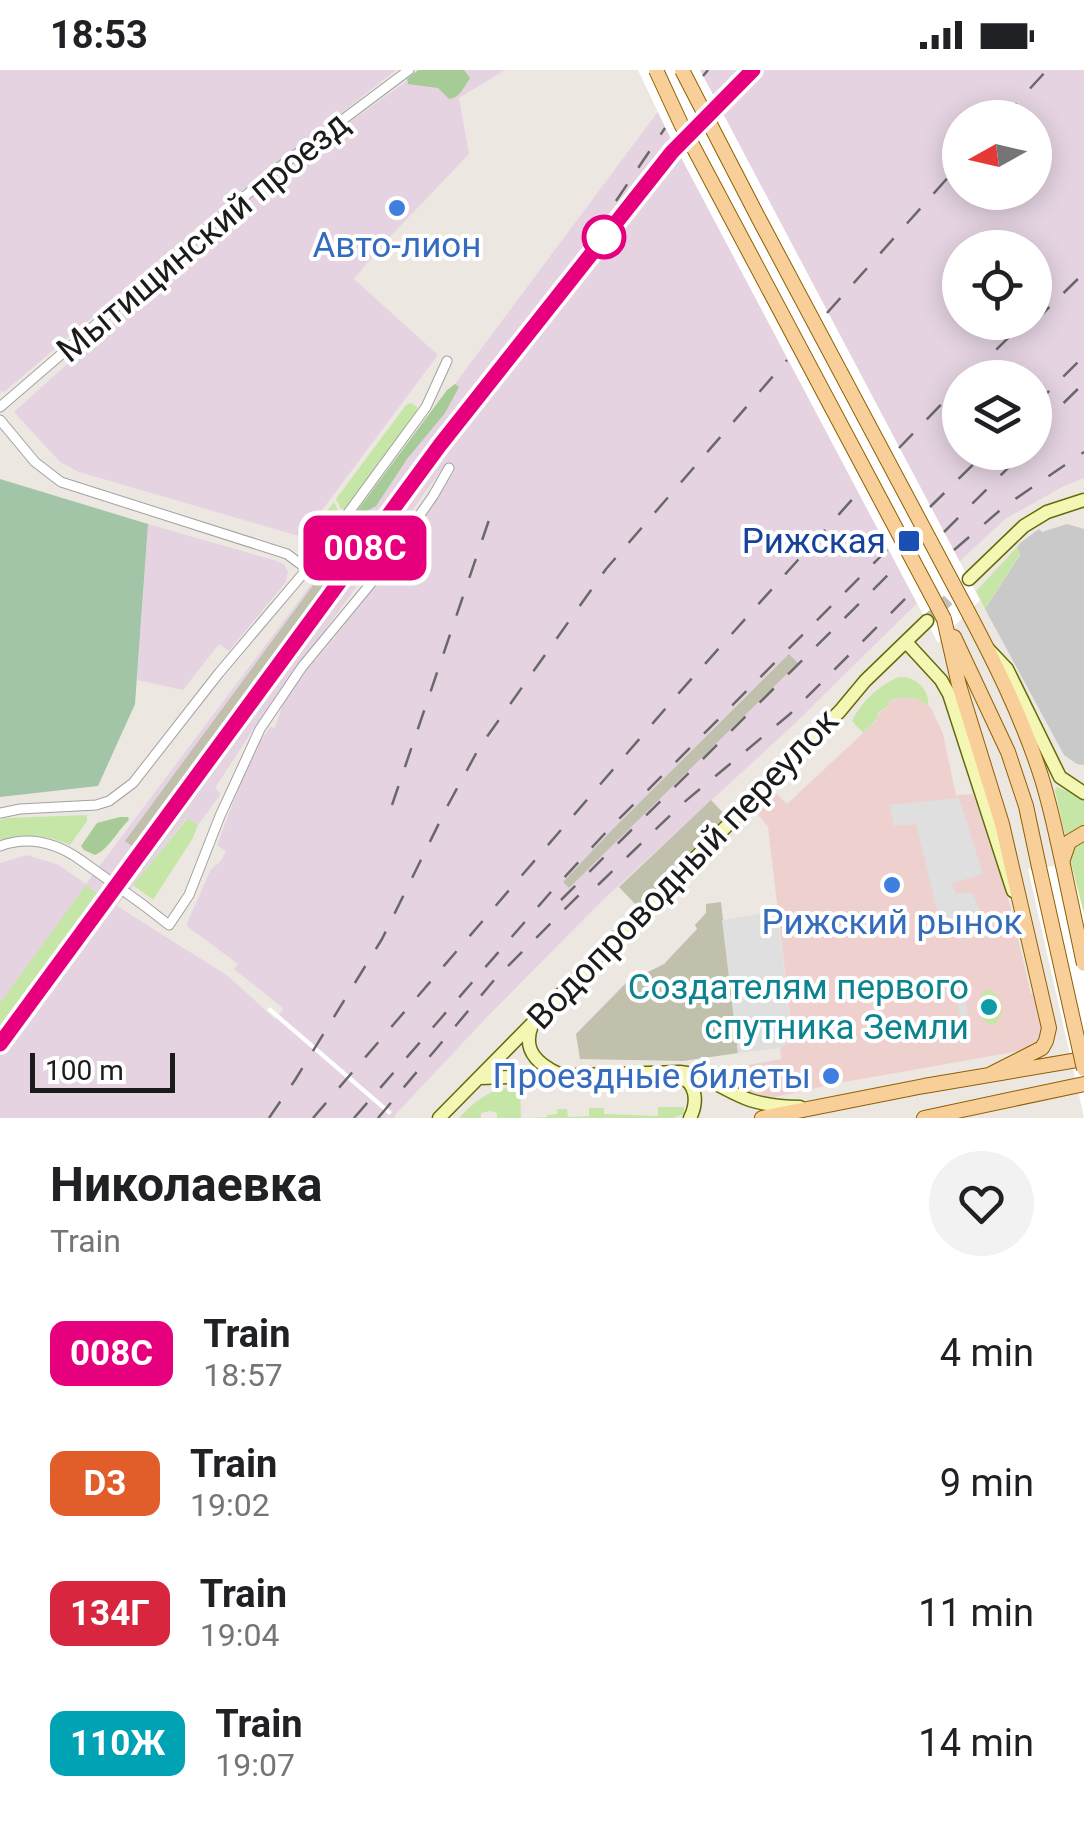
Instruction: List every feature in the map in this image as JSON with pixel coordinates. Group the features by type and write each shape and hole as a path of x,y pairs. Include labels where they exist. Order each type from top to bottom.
{"main road":[{"path":"656,70 726,210 944,619 1008,752 1026,806 1081,1061 991,1074 762,1118"},
{"path":"682,70 966,608 1030,744 1044,788 1084,964"},
{"path":"969,579 1024,526 1047,512 1084,500"},
{"path":"944,619 994,793 1046,1012 1048,1035 1042,1048 991,1074"},
{"name":"Водопроводный переулок","path":"439,1118 829,722 865,680 927,622"},
{"path":"906,642 949,694 1003,866 1024,916"},
{"path":"984,644 1004,664 1060,776 1084,793"},
{"path":"1044,742 1064,772 1084,785"},
{"path":"1062,865 1066,846 1084,833"},
{"path":"533,1022 528,1040 532,1054 545,1067 562,1075"},
{"path":"655,1072 684,1078 693,1087 696,1102 690,1118"},
{"path":"479,1078 689,1072 748,1099 793,1107 823,1106"},
{"path":"924,1118 1084,1084"}],"street":[{"name":"Мытищинский проезд","path":"0,408 272,172 409,70"},
{"path":"0,813 110,801 134,783 307,570 426,407 447,361"},
{"path":"0,420 35,462 61,482 287,554 307,570"},
{"path":"0,846 41,842 67,850 169,925 189,895 260,728 302,667 377,576 449,468"}],"shaded area":[{"path":"0,70 396,70 233,195 4,392 0,391"},
{"path":"422,70 505,70 459,98 469,154 354,279 438,355 302,537 79,472 60,462 14,412 275,176"},
{"path":"689,70 1084,70 1084,478 1005,519 789,729 605,898 488,1016 395,1118 0,1118 0,863 27,855 59,865 86,884 364,514 463,373","holes":["445,465 454,472 335,639 285,697 275,728 270,727 251,755 217,845 226,851 211,869 187,923 238,964 234,969 284,1009 275,1019 228,976 117,906 187,818 198,825 221,794 215,788 256,725"]},
{"path":"367,512 374,517 133,847 125,841"},
{"path":"148,524 277,561 288,572 286,582 229,651 219,644 183,690 137,680"},
{"path":"1067,524 1084,529 1084,765 1064,755 985,609 1020,555 1020,543 1039,529 1042,532"},
{"path":"366,552 372,556 142,870 136,866"},
{"path":"789,654 798,663 569,888 563,882"},
{"path":"907,697 921,700 931,708 943,734 956,795 973,794 1010,905 1031,994 1036,994 1042,1026 1040,1039 1025,1050 775,1097 759,1098 736,1089 728,1080 731,1068 781,1059 780,1048 793,1040 768,827 755,811 774,791 787,804 877,720 889,701"},
{"path":"959,798 983,874 952,883 956,894 973,894 981,914 941,927 916,824 894,826 889,805"},
{"path":"711,800 726,816 637,906 619,887"},
{"path":"721,902 738,1053 683,1061 580,1059 576,1034 626,983 664,964 697,929 695,925 706,913 706,904"},
{"path":"777,911 793,1040 780,1048 738,1053 722,920"},
{"path":"964,990 972,1041 964,1042 956,991"}],"green space":[{"path":"418,70 464,70 470,78 459,94 449,99 438,88 408,84 407,79"},
{"path":"455,384 459,387 445,413 407,459 376,506 363,513 347,533 348,523"},
{"path":"411,403 417,407 416,414 346,509 341,509 336,499"},
{"path":"0,479 148,524 135,704 98,786 0,797"},
{"path":"334,502 340,515 308,555 302,548 304,540"},
{"path":"1017,547 1020,554 985,609 976,591"},
{"path":"899,677 920,685 927,694 928,706 910,698 889,701 863,733 852,721 856,714 878,689"},
{"path":"1057,787 1084,798 1084,826 1065,835 1055,790"},
{"path":"87,815 70,845 36,836 0,840 0,820 5,818"},
{"path":"120,817 129,820 105,848 95,855 84,850 81,846 97,823"},
{"path":"188,818 198,825 193,838 153,900 133,885"},
{"path":"1084,840 1084,914 1069,857 1072,849"},
{"path":"86,885 97,893 0,1026 0,1003"},
{"path":"987,989 1002,1005 993,1026 983,1019 979,1009 980,998"},
{"path":"516,1083 544,1085 520,1087 521,1118 497,1118 497,1113 491,1111 481,1113 481,1118 459,1118 492,1092"},
{"path":"658,1107 684,1107 684,1114 673,1118 530,1118 557,1114 557,1109 567,1109 568,1117 589,1116 589,1108 604,1108 604,1114 658,1116"}],"pier":[{"path":"638,70 700,70 980,600 938,643 667,131"},
{"path":"1071,864 1084,914 1084,1117 1028,869"},
{"path":"270,1007 392,1112 389,1115 267,1010"}],"tunnel":[{"path":"927,621 964,584"}],"railway":[{"path":"703,76 708,70"},
{"path":"717,104 753,70"},
{"path":"1020,100 1047,70"},
{"path":"616,201 665,128"},
{"path":"0,1044 440,445 676,148"},
{"path":"827,313 942,184"},
{"path":"1052,304 1084,273"},
{"path":"986,360 1006,340"},
{"path":"1052,388 1084,356"},
{"path":"269,1118 382,939 479,748 606,569 787,360"},
{"path":"1052,414 1084,383"},
{"path":"899,448 942,404"},
{"path":"954,550 1005,506 1084,452"},
{"path":"930,507 968,470"},
{"path":"944,532 1006,470"},
{"path":"313,1118 678,694 858,493"},
{"path":"392,805 490,517"},
{"path":"354,1118 609,829 888,549"},
{"path":"561,900 897,566"},
{"path":"598,885 682,804 790,714 912,592"},
{"path":"378,1118 495,979 579,895"}],"train":[{"name":"008С","path":"0,1044 440,445 672,152 753,70"}],"place":[{"name":"Авто-лион","path":"397,208"},
{"name":"Рижская","path":"909,541"},
{"name":"Рижский рынок","path":"892,885"},
{"name":"Создателям первого спутника Земли","path":"989,1007"},
{"name":"Проездные билеты","path":"831,1076"}]}
